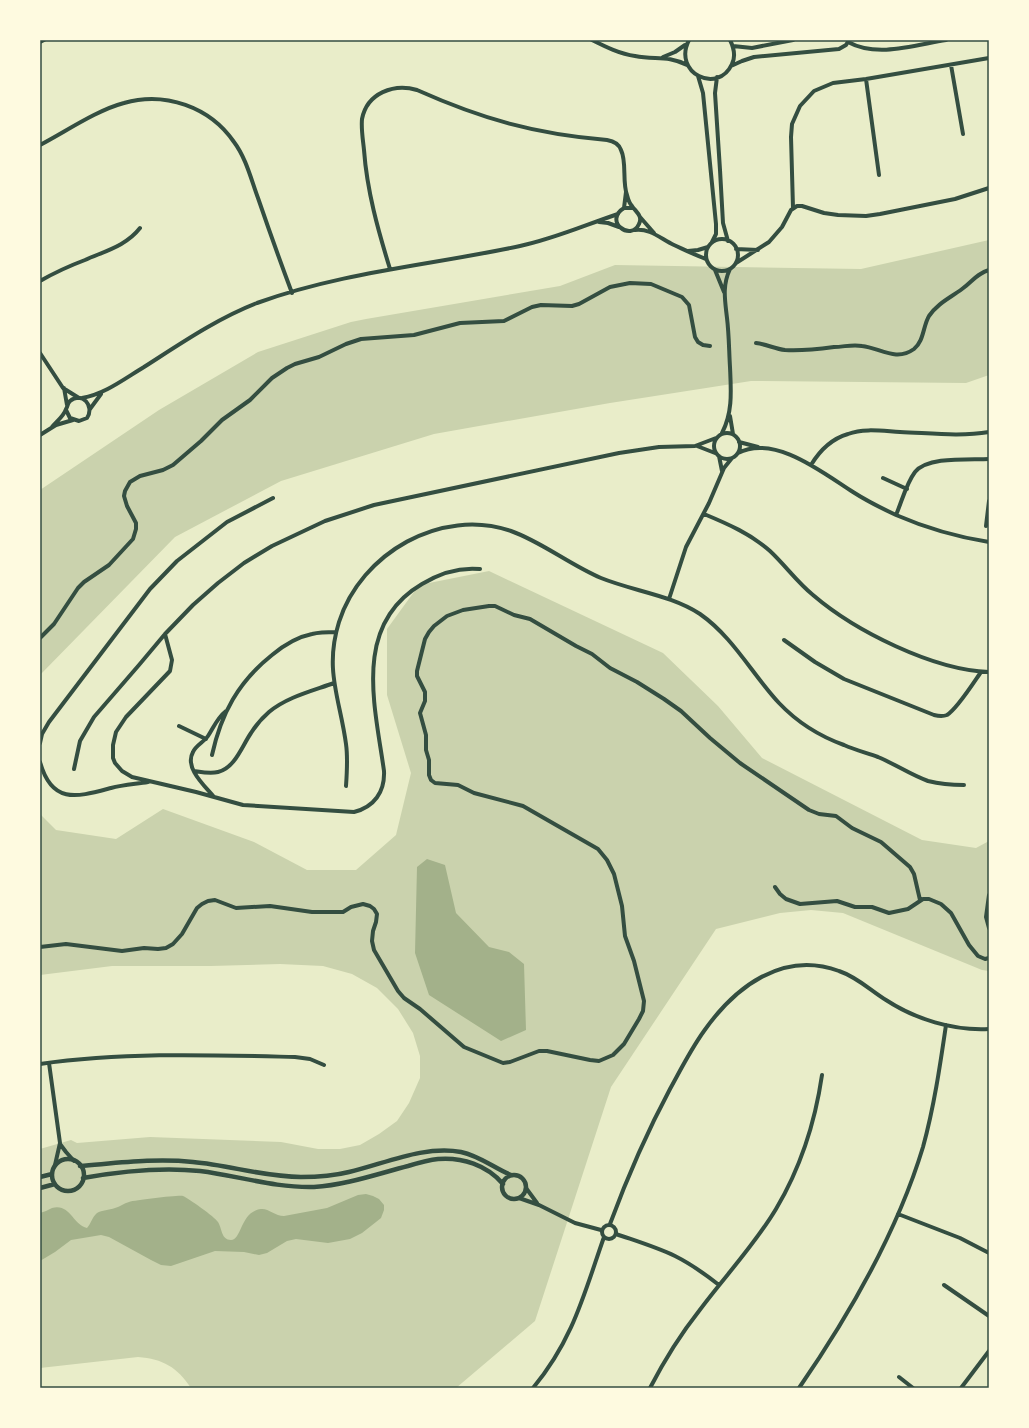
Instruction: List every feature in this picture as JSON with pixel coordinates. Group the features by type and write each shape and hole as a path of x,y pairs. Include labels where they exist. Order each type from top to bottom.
{"street":[{"path":"40,42 44,40"},
{"path":"592,40 614,50 633,56 663,58 676,61 688,66 698,76 708,79 718,77 725,73 731,66 734,56 733,46 730,40"},
{"path":"688,40 684,56 688,66"},
{"path":"733,46 752,48 793,40"},
{"path":"731,66 754,58 839,49 849,41 862,48 876,50 946,40"},
{"path":"663,58 686,45"},
{"path":"793,208 792,124 797,111 809,96 820,88 832,83 866,79 989,58"},
{"path":"951,65 963,134"},
{"path":"698,76 703,93 716,224 716,234 705,255 708,264 715,270 720,272 730,269"},
{"path":"718,77 715,93 723,223 728,241"},
{"path":"866,79 879,174"},
{"path":"40,353 63,388 68,416 72,420 79,422 85,420 89,415 90,409 95,400 103,393 218,321 259,303 350,276 390,269 531,244 618,214 624,208 626,192 623,154 620,147 614,142 607,140 554,134 513,126 473,113 413,89 401,87 385,90 372,99 364,111 362,125 369,187 378,228 390,269"},
{"path":"40,145 110,108 135,100 165,100 186,105 205,114 227,132 241,154 292,293"},
{"path":"695,446 716,438 722,433 729,414 731,400 730,364 724,292 730,269 736,263 769,242 778,233 789,212 793,208 802,206 838,215 859,216 880,214 961,198 989,188"},
{"path":"626,192 633,208 638,212 640,217 654,233"},
{"path":"624,208 633,208"},
{"path":"618,214 616,220 619,227"},
{"path":"634,230 639,224 640,217"},
{"path":"596,222 608,223 628,231 642,229 654,233 676,246 706,259"},
{"path":"40,281 70,266 120,246 131,238 140,228"},
{"path":"712,242 722,239 731,243 736,248 738,253 736,263"},
{"path":"688,251 708,247"},
{"path":"736,248 758,250"},
{"path":"715,270 724,292"},
{"path":"756,343 766,344 785,350 853,345 869,347 892,355 908,353 918,345 929,316 939,304 966,286 975,276 989,270"},
{"path":"40,638 54,624 78,588 84,582 109,565 133,539 136,523 127,506 124,496 130,482 140,476 163,470 173,465 201,441 222,420 250,400 279,372 295,364 319,358 346,344 361,339 414,335 465,322 504,321 532,307 541,305 572,306 579,304 610,287 630,283 651,284 682,297 689,305 695,337 698,342 703,345 710,346"},
{"path":"63,388 81,398 88,404 90,409"},
{"path":"52,427 73,399 103,393"},
{"path":"729,414 733,434 740,442 786,454 810,465 856,494 896,515 936,530 989,542"},
{"path":"40,435 52,427 72,420"},
{"path":"810,465 828,444 841,436 856,431 872,430 952,434 989,432"},
{"path":"722,433 728,432 733,434"},
{"path":"716,438 714,445 722,472"},
{"path":"738,453 740,442"},
{"path":"74,769 80,741 94,717 165,634 205,593 244,563 290,537 341,515 374,505 619,454 659,447 695,446 706,448 725,459 732,458"},
{"path":"669,599 686,547 704,514 722,472 732,458 738,453 746,449 760,448"},
{"path":"896,515 916,471 929,462 989,459"},
{"path":"883,478 907,488"},
{"path":"40,743 42,734 49,722 163,575 186,553 227,522 273,498"},
{"path":"986,526 989,501"},
{"path":"704,514 732,526 753,538 769,551 813,595 834,611 866,631 925,658 956,668 989,672"},
{"path":"346,786 346,746 334,683 333,653 336,632 343,611 354,590 367,572 384,556 413,538 434,530 457,526 485,526 513,532 596,576 623,586 669,599 688,607 714,625 729,640 776,699 791,715 811,730 832,741 879,757 927,781 964,785"},
{"path":"165,634 172,660 170,671 122,722 114,738 112,751 115,763 122,771 132,777 234,803 254,806 346,812 360,810 373,803 381,792 384,778 372,680 375,652 384,624 404,597 427,581 457,569 480,569"},
{"path":"40,948 66,944 122,950 166,948 173,944 182,934 197,908 208,901 215,900 236,908 270,906 312,912 343,912 351,907 363,904 370,906 378,914 372,940 374,950 398,991 404,998 420,1009 464,1047 503,1063 510,1062 539,1051 547,1050 599,1061 613,1055 624,1044 639,1019 643,1011 644,1001 634,961 625,936 622,906 614,874 608,860 598,849 524,806 474,793 452,784 435,782 431,780 429,775 426,734 420,713 425,701 426,692 419,680 417,671 425,639 434,626 447,616 463,610 489,606 495,606 514,616 530,619 592,654 610,668 637,682 672,705 725,751 773,786 812,811 836,816 852,828 881,842 910,867 914,874 920,900"},
{"path":"212,755 218,734 234,696 257,667 279,649 303,636 320,632 336,632"},
{"path":"784,640 844,680 940,716 947,715 958,704 981,672"},
{"path":"194,771 217,772 226,769 233,761 256,725 270,711 287,701 334,683"},
{"path":"214,797 190,764 191,755 195,748 206,739 217,720 227,711"},
{"path":"179,726 206,739"},
{"path":"40,762 44,774 50,784 58,791 68,795 83,795 150,781"},
{"path":"775,887 786,899 800,904 837,901 855,907 872,908 889,913 908,909 920,900 929,899 946,908 955,917 966,940 975,953 981,958 989,958"},
{"path":"989,895 986,917 989,928"},
{"path":"610,1224 622,1191 649,1130 696,1042 722,1008 754,981 765,975 784,967 805,965 823,966 851,976 886,1000 924,1019 946,1025 972,1029 989,1029"},
{"path":"799,1388 815,1365 860,1290 879,1255 898,1214 915,1171 928,1130 946,1025"},
{"path":"40,1064 145,1056 245,1056 303,1058 310,1059 324,1065"},
{"path":"49,1063 60,1143 52,1174 55,1184 64,1190 71,1190 78,1187 83,1178 83,1172 80,1166 66,1152 60,1143"},
{"path":"650,1388 689,1324 749,1249 775,1211 795,1174 810,1135 822,1075"},
{"path":"80,1166 140,1160 179,1161 220,1165 275,1175 313,1177 349,1172 429,1151 446,1150 471,1155 511,1175 516,1175 523,1178 526,1182 526,1188 525,1193 519,1198"},
{"path":"55,1165 65,1159 74,1161"},
{"path":"83,1178 127,1171 177,1170 215,1173 289,1186 314,1187 352,1181 429,1160 451,1159 478,1165 494,1175 503,1184"},
{"path":"40,1177 52,1174"},
{"path":"511,1175 506,1178 503,1184 503,1191 507,1196 512,1199 519,1198 539,1204 568,1220 602,1230"},
{"path":"40,1188 55,1184"},
{"path":"526,1188 539,1204"},
{"path":"898,1214 960,1238 989,1254"},
{"path":"533,1388 551,1364 569,1334 604,1237 602,1230 603,1226 610,1224"},
{"path":"610,1224 615,1228 616,1234"},
{"path":"616,1234 677,1257 699,1270 719,1285"},
{"path":"604,1237 611,1239 616,1234"},
{"path":"944,1286 989,1316"},
{"path":"961,1388 989,1351"},
{"path":"898,1377 913,1388"}],"shaded area":[{"path":"989,240 989,375 966,383 751,381 610,403 434,434 281,481 175,537 40,675 40,490 159,410 258,352 351,322 560,286 615,265 861,269"},
{"path":"489,571 663,653 718,706 762,758 922,840 976,848 989,841 989,971 982,970 843,913 811,910 780,913 716,929 611,1087 535,1321 456,1388 191,1388 175,1369 169,1365 155,1360 138,1357 40,1368 40,1149 71,1140 77,1143 150,1137 281,1142 318,1149 340,1149 360,1145 397,1121 409,1103 420,1078 420,1056 413,1033 398,1009 377,988 352,974 323,966 280,964 112,966 40,975 40,814 56,830 116,839 163,809 254,842 307,870 356,870 396,835 411,773 387,695 387,629 419,585"},
{"path":"427,859 445,865 456,913 489,947 509,952 524,964 526,1030 501,1041 429,995 415,953 417,867"},
{"path":"366,1194 379,1199 384,1205 384,1210 381,1218 362,1233 350,1239 328,1243 296,1239 287,1241 267,1253 259,1255 244,1252 215,1251 171,1266 161,1265 109,1237 101,1235 71,1240 40,1261 40,1213 52,1208 58,1207 67,1211 78,1223 87,1228 94,1216 101,1211 140,1200 183,1196 216,1220 225,1238 231,1240 235,1239 245,1220 254,1211 264,1209 284,1216 327,1208 358,1195"}]}
